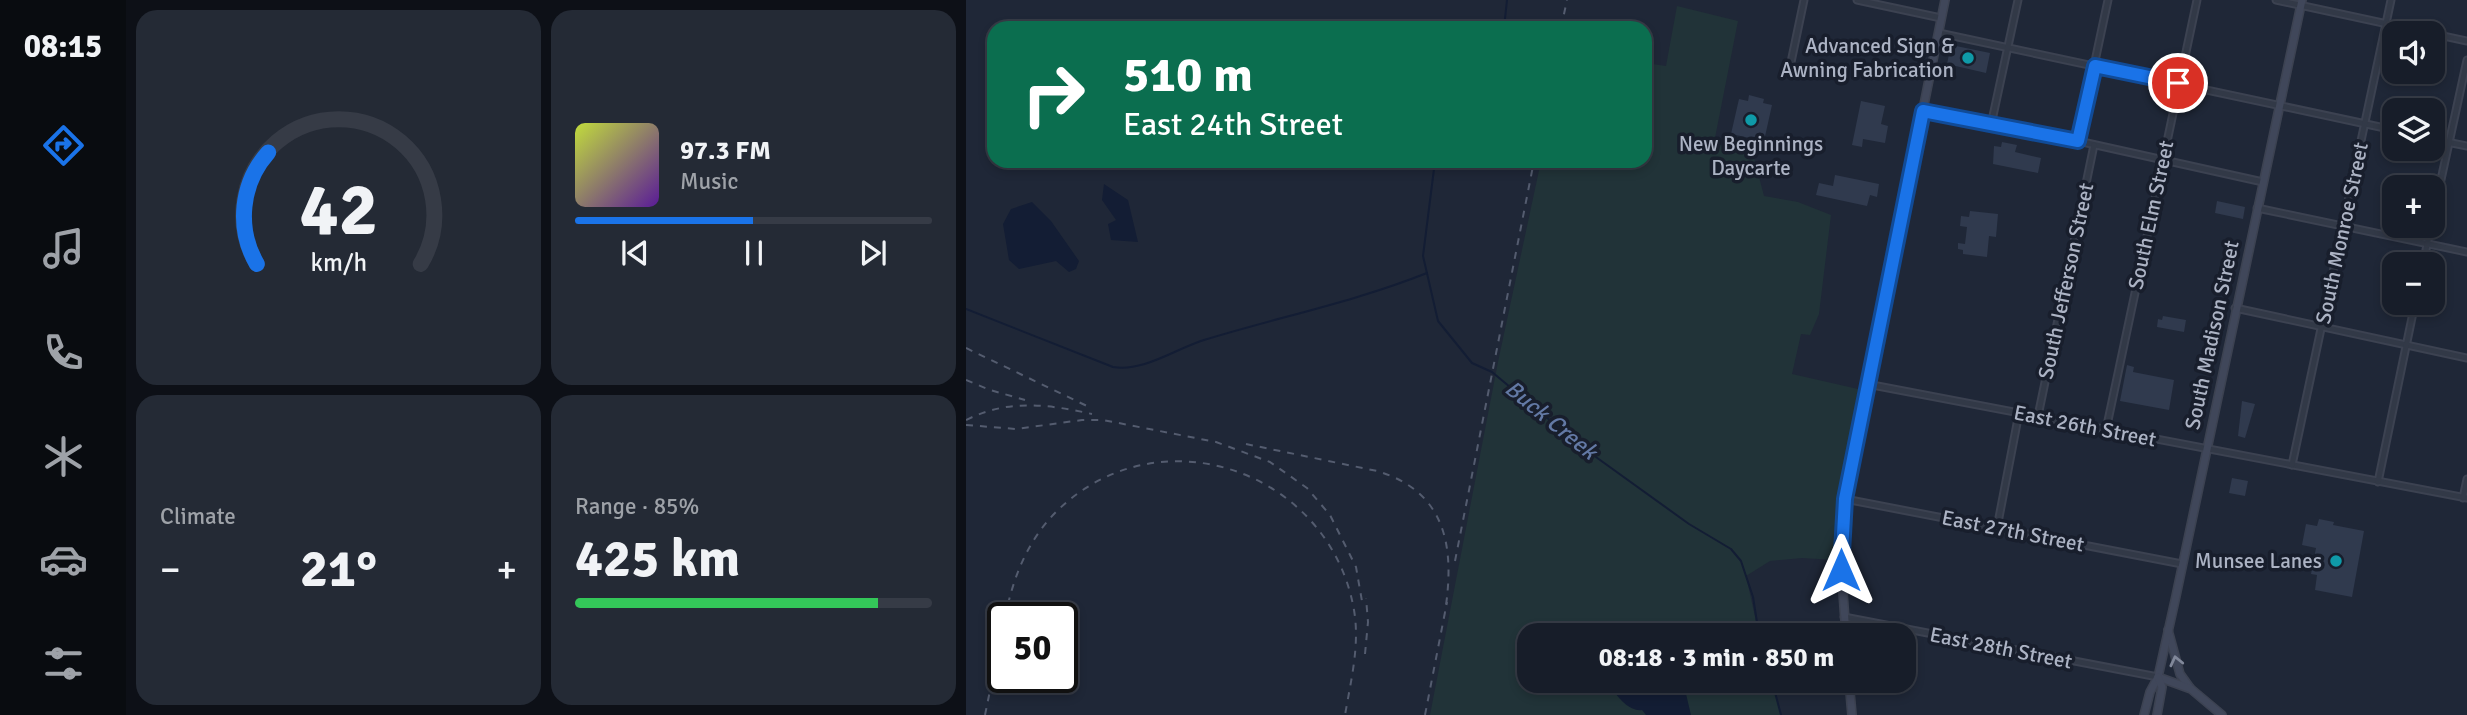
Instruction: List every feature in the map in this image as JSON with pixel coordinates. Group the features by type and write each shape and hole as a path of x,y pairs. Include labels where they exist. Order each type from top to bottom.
{"main road":[{"path":"1845,623 1840,550 1845,499 1945,0"},
{"name":"South Madison Street","path":"2144,715 2150,692 2158,677 2301,3"},
{"path":"2168,630 2180,674 2191,689 2222,715"},
{"path":"2158,677 2191,689"},
{"name":"South Madison Street","path":"2157,715 2162,687 2158,677"},
{"path":"1850,693 1852,715"}],"street":[{"path":"1790,67 1804,0"},
{"path":"1857,0 1941,18"},
{"path":"1991,125 2018,0"},
{"path":"2078,141 2108,0"},
{"name":"South Elm Street","path":"2106,429 2197,0"},
{"path":"2276,0 2382,21"},
{"name":"South Monroe Street","path":"2386,21 2391,0"},
{"path":"1939,33 2382,128"},
{"path":"2445,36 2467,41"},
{"name":"South Monroe Street","path":"2292,465 2382,41"},
{"path":"2442,175 2467,60"},
{"path":"1923,111 2078,141 2263,182"},
{"path":"2445,141 2467,146"},
{"name":"South Jefferson Street","path":"2038,416 2094,145"},
{"path":"2258,208 2467,252"},
{"path":"2426,252 2429,238"},
{"path":"2235,308 2467,358"},
{"path":"2378,482 2412,315"},
{"name":"East 26th Street","path":"1867,383 2465,498"},
{"path":"1997,528 2019,413"},
{"path":"2465,498 2467,479"},
{"name":"East 27th Street","path":"1845,499 2182,564"},
{"name":"East 28th Street","path":"1844,617 2158,677"}],"shaded area":[{"path":"1677,6 1738,21 1714,143 1753,154 1764,196 1798,202 1831,215 1819,314 1810,335 1801,334 1792,374 1858,389 1836,524 1835,560 1802,558 1770,561 1746,576 1756,623 1517,623 1517,693 1775,693 1781,715 1430,715 1498,362 1540,168 1652,168 1652,64 1666,66"}],"water":[{"path":"1104,184 1128,200 1138,242 1111,240 1108,224 1116,220 1102,200"},
{"path":"1032,202 1051,221 1079,261 1076,269 1069,272 1056,261 1019,269 1009,260 1003,224 1011,209"},
{"path":"1615,693 1686,693 1691,715 1646,715 1642,710 1634,709"}],"building":[{"name":"Advanced Sign & Awning Fabrication","path":"1951,45 1990,53 1986,73 1947,64"},
{"name":"New Beginnings Daycarte","path":"1749,95 1764,99 1763,103 1772,105 1764,141 1731,134 1739,99 1748,101"},
{"path":"1861,101 1885,106 1881,124 1888,126 1885,143 1863,139 1862,147 1852,145"},
{"path":"2002,142 2017,145 2015,152 2041,158 2038,173 1993,164 1994,146 2001,147"},
{"path":"1835,175 1879,184 1877,197 1870,195 1867,206 1816,195 1819,183 1833,186"},
{"path":"2217,201 2245,207 2243,219 2215,213"},
{"path":"1970,211 1998,214 1996,237 1989,236 1987,257 1963,254 1963,250 1958,249 1958,243 1965,244 1967,227 1960,226 1961,216 1969,217"},
{"path":"2163,316 2186,320 2184,332 2157,327 2158,319 2162,320"},
{"path":"2127,365 2134,367 2133,372 2174,380 2169,410 2120,401"},
{"path":"2242,401 2255,404 2245,438 2238,436"},
{"path":"2232,478 2248,481 2245,496 2229,493"},
{"name":"Munsee Lanes","path":"2319,519 2334,522 2333,525 2364,531 2352,597 2315,590 2317,575 2311,574 2316,548 2302,545 2306,524 2317,526"}],"waterway":[{"name":"Buck Creek","path":"1505,21 1507,0"},
{"name":"Buck Creek","path":"1434,168 1423,256 1438,321 1472,363 1492,372 1582,447 1689,524 1731,549 1741,561 1753,597 1757,623"},
{"path":"966,309 1113,367 1125,368 1148,363 1204,340 1344,301 1427,273"},
{"name":"Buck Creek","path":"1775,693 1781,715"}],"railway":[{"path":"1562,21 1567,0"},
{"path":"1455,561 1533,168"},
{"path":"966,348 1089,407"},
{"path":"966,380 1025,400"},
{"path":"966,420 997,409 1028,405 1092,414"},
{"path":"966,425 1016,429 1082,420 1103,420 1216,442 1270,462 1307,488 1330,515 1356,567 1363,607"},
{"path":"1246,444 1377,471 1400,480 1419,493 1432,508 1441,525 1446,545 1448,588 1445,612"},
{"path":"1009,602 1017,573 1038,533 1058,510 1099,480 1144,464 1191,462 1236,471 1277,492 1312,522 1339,562 1356,623 1354,662 1345,715"},
{"path":"1365,654 1368,622 1366,598"},
{"path":"1425,715 1447,602"},
{"path":"985,715 990,693"}],"place":[{"name":"Advanced Sign & Awning Fabrication","path":"1968,58"},
{"name":"New Beginnings Daycarte","path":"1751,120"},
{"name":"Munsee Lanes","path":"2336,561"}],"route":[{"path":"1841,570 1842,513 1923,111 2078,141 2095,66 2178,83"}]}
